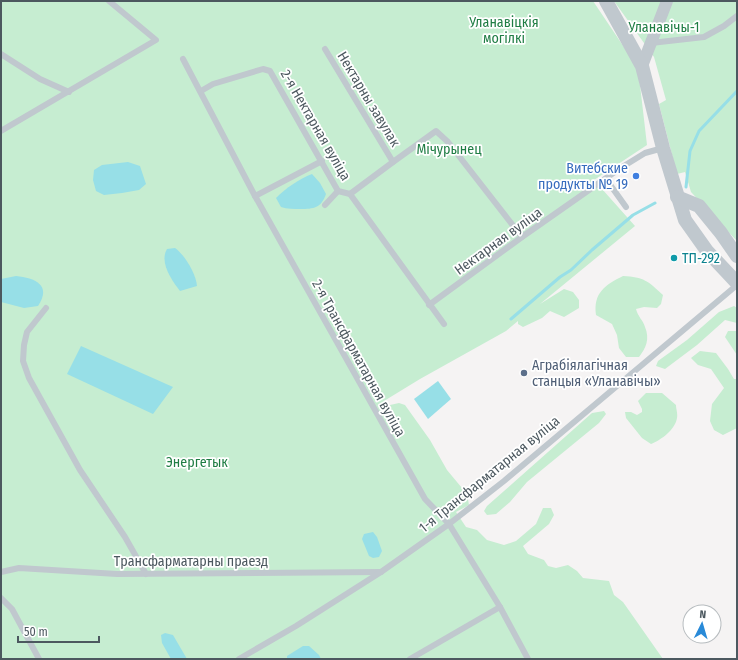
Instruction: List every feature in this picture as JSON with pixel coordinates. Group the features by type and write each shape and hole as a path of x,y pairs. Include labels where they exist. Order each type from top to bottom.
{"street":[{"path":"606,1 642,66 662,148 685,220 707,251 737,284"},
{"path":"642,66 667,1"},
{"path":"677,197 699,206 722,233 737,256"}],"lane":[{"path":"1,131 156,40 109,1"},
{"path":"651,43 704,37 724,26 737,16"},
{"name":"Нектарны завулак","path":"325,49 393,162"},
{"path":"1,54 40,79 69,92"},
{"name":"2-я Трансфарматарная вуліца","path":"183,59 255,196 425,499 449,524 500,607 528,659"},
{"name":"2-я Нектарная вуліца","path":"201,91 213,84 263,69 270,71 338,190 350,194 444,324"},
{"path":"350,194 436,131 448,142 522,237"},
{"name":"Нектарная вуліца","path":"429,305 522,237 606,179 645,153 662,148"},
{"path":"255,196 322,161"},
{"path":"606,179 626,207"},
{"path":"325,205 338,190"},
{"name":"1-я Трансфарматарная вуліца","path":"239,659 296,626 381,572 449,524 504,481 737,284"},
{"path":"46,308 27,332 23,361 29,378 80,470 125,537 146,574"},
{"name":"Трансфарматарны праезд","path":"1,572 19,568 117,574 381,572"},
{"path":"1,598 12,609 39,659"},
{"path":"410,659 500,607"}],"green space":[{"name":"Энергетык","path":"1,1 593,1 638,68 647,145 594,180 635,226 540,304 564,289 573,292 579,300 579,308 564,317 550,311 542,318 523,327 518,324 518,321 506,331 384,401 389,408 390,405 399,403 405,405 430,440 447,470 467,494 469,505 456,512 466,527 477,530 487,540 504,545 516,541 536,524 543,508 551,508 554,515 549,524 523,546 528,554 544,560 548,566 556,568 568,565 577,571 583,578 609,581 614,595 623,602 663,659 1,659"},
{"name":"Уланавічы-1","path":"614,1 737,1 737,241 691,192 685,172 677,174 659,104 666,100 654,57"},
{"path":"623,276 641,279 653,286 663,295 661,304 657,308 644,307 636,309 647,335 644,350 639,357 626,357 619,348 617,335 612,324 596,315 596,301 598,295 606,286"},
{"path":"734,306 737,308 737,323 725,320 697,345 665,369 656,366 658,361 687,340 719,312"},
{"path":"728,331 737,331 737,355 725,337"},
{"path":"700,351 716,353 734,379 737,379 737,428 723,435 714,430 710,421 712,404 724,388 711,369 698,365 691,358"},
{"path":"646,393 662,393 676,405 677,413 674,427 659,440 651,444 642,438 626,418 625,412 631,412 637,415 642,412 638,401"},
{"path":"604,411 606,414 599,423 527,482 510,502 496,514 487,515 484,511 487,506 592,413"}],"water":[{"path":"128,162 140,166 146,184 139,190 122,193 104,195 96,191 93,180 94,170 102,165"},
{"path":"312,174 320,183 326,194 322,202 316,207 309,209 281,207 276,198 302,178"},
{"path":"175,248 183,255 189,265 195,276 197,286 180,291 170,277 165,265 165,254 167,249"},
{"path":"16,276 35,281 42,288 42,299 38,306 24,308 1,302 1,279"},
{"path":"81,346 173,387 153,414 67,374"},
{"path":"438,381 451,399 428,419 414,399"},
{"path":"373,532 377,537 382,551 379,557 373,558 369,556 362,539 364,534"},
{"path":"165,633 173,635 187,659 171,659 162,643 161,635"},
{"path":"303,646 309,646 319,655 321,659 287,659 287,656"}],"waterway":[{"path":"686,187 690,151 699,131 737,91"},
{"path":"511,319 560,277 571,270 633,215 655,203"}],"place":[{"name":"Витебские продукты № 19","path":"636,176"},
{"name":"ТП-292","path":"674,258"},
{"name":"Аграбіялагічная станцыя «Уланавічы»","path":"524,373"}],"park label":[{"name":"Уланавіцкія могілкі","path":"504,30"},
{"name":"Мічурынец","path":"449,149"}]}
